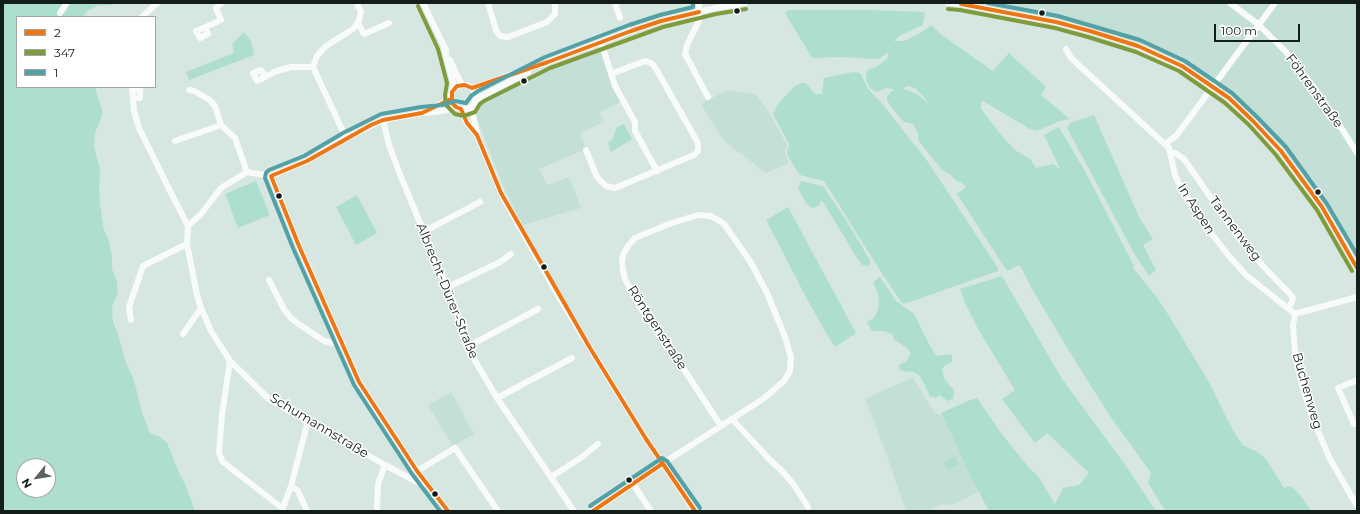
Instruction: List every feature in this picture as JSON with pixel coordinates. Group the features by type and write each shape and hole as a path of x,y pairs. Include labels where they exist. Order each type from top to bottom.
{"street":[{"path":"60,13 67,3"},
{"path":"143,16 157,3"},
{"path":"205,27 221,20 216,8 222,3"},
{"path":"346,138 313,67 317,56 326,46 353,29 358,23 361,12 357,3"},
{"path":"423,3 462,85"},
{"path":"488,3 496,30 500,36 508,37 547,22 555,14 554,3"},
{"path":"615,3 620,18"},
{"path":"699,3 699,21 687,44 685,54 708,97"},
{"path":"472,88 662,21 745,3"},
{"path":"948,3 961,4 1056,22 1122,40 1182,66 1229,98 1281,151 1322,206 1357,268"},
{"name":"Föhrenstraße","path":"1230,3 1258,24 1286,52 1337,120 1357,153"},
{"path":"1165,144 1176,136 1275,3"},
{"path":"358,23 364,34 389,23"},
{"path":"601,42 615,86 635,122 635,131 657,171"},
{"path":"444,47 453,90 451,99 452,104 458,108 467,123 477,135"},
{"name":"In Aspen","path":"1066,49 1071,58 1165,144 1171,153 1175,175 1180,186 1207,228 1246,275 1295,314"},
{"path":"586,150 597,177 606,186 615,188 694,155 698,151 698,143 655,67 651,63 645,61 611,74"},
{"path":"475,100 548,62"},
{"path":"265,77 276,71 291,67 313,67"},
{"path":"132,88 134,111 139,128 188,226 201,214 222,188 247,172 271,176 307,161 346,138 383,120 458,108 468,109 471,107 476,96 472,88 468,85 462,85 457,86 453,90"},
{"path":"189,90 194,91 210,100 215,106 221,125 235,138 247,172"},
{"path":"422,113 451,99"},
{"path":"471,107 477,135 500,193 590,348 662,464 695,511"},
{"name":"Albrecht-Dürer-Straße","path":"383,120 389,145 423,232 453,302 467,346 497,398 574,511"},
{"path":"176,141 221,125"},
{"name":"Tannenweg","path":"1171,153 1175,153 1184,160 1236,234 1293,298 1288,308"},
{"path":"271,176 298,246 359,382 417,471 448,511"},
{"path":"423,232 480,202"},
{"name":"Röntgenstraße","path":"593,511 662,464 763,399 784,381 790,371 791,357 785,336 767,293 750,261 724,224 711,216 698,215 669,224 631,241 622,260 623,272 625,279 639,305 721,426"},
{"name":"Schumannstraße","path":"188,226 187,244 201,308 211,331 230,361 270,399 385,465 417,482 427,484"},
{"path":"131,320 129,307 143,266 187,244"},
{"path":"446,288 500,262 511,254"},
{"path":"269,280 284,309 293,320 307,331 324,341 342,343"},
{"path":"1295,314 1357,297"},
{"path":"182,334 201,308"},
{"path":"467,346 538,309"},
{"name":"Buchenweg","path":"1295,314 1293,326 1295,353 1301,381 1312,417 1330,459 1357,506"},
{"path":"497,398 572,358"},
{"path":"230,361 222,414 219,453 223,462 282,510 308,421"},
{"path":"1354,424 1338,388 1357,380"},
{"path":"732,419 782,471 794,485 808,507"},
{"path":"551,477 582,457 598,444"},
{"path":"417,471 454,448 498,511"},
{"path":"377,511 378,484 385,465"},
{"path":"633,484 651,511"},
{"path":"290,486 298,491 306,511"}],"shaded area":[{"path":"977,3 1357,3 1357,264 1330,216 1301,172 1263,126 1222,91 1173,59 1117,36 1043,18 982,6"},
{"path":"601,50 623,100 600,113 604,122 580,133 586,149 539,169 547,185 569,177 581,208 523,225 506,193 475,114 479,101 554,65"},
{"path":"728,90 756,94 770,114 787,145 785,153 789,163 766,173 724,141 702,106 702,103"},
{"path":"913,377 934,412 942,416 979,492 954,504 940,505 927,511 906,511 865,399"},
{"path":"451,392 474,434 453,446 428,405"}],"green space":[{"path":"3,3 113,3 111,5 97,6 87,11 84,16 16,16 16,88 95,88 103,113 95,133 94,147 100,169 100,204 104,231 108,238 112,257 112,269 117,282 118,293 112,307 113,322 126,363 134,380 142,413 150,433 160,437 167,443 195,511 3,511"},
{"path":"789,10 871,10 925,12 923,25 899,36 894,41 904,41 922,32 931,25 942,35 993,71 1009,53 1046,87 1041,95 1070,119 1060,121 1037,131 1030,129 981,100 981,109 1015,150 1030,159 1036,168 1053,164 1060,169 1044,135 1059,127 1086,173 1134,266 1133,268 1166,311 1210,384 1239,440 1244,446 1256,451 1266,459 1284,488 1291,486 1302,497 1311,511 1171,511 1164,509 1148,483 1151,473 1110,416 1069,351 1032,289 1022,269 1019,265 1007,271 957,194 966,187 961,182 956,181 950,174 942,170 918,140 918,134 913,124 904,122 891,107 887,100 887,96 894,89 886,88 877,92 870,88 866,80 866,74 869,69 876,67 887,59 889,52 876,59 840,57 812,58 785,13","holes":["908,86 915,88 923,96 929,104 918,95 902,89"]},
{"path":"244,32 251,41 254,55 189,80 186,72 234,53 232,44"},
{"path":"853,72 860,73 868,89 882,103 928,162 998,268 998,271 907,303 902,303 824,181 800,175 787,154 789,144 773,114 778,104 795,86 801,83 806,83 815,94 822,94 824,78"},
{"path":"1094,115 1139,217 1153,239 1143,245 1156,270 1149,276 1135,255 1067,128 1070,123"},
{"path":"624,124 632,139 611,152 608,142 612,140 617,127"},
{"path":"256,181 270,215 238,228 225,194"},
{"path":"801,181 823,186 861,245 870,261 869,266 862,265 857,258 822,200 818,206 812,208 806,203 798,188"},
{"path":"357,195 377,233 356,245 336,207"},
{"path":"788,207 856,333 835,347 807,299 766,220"},
{"path":"1002,276 1062,379 1124,463 1156,511 989,511 941,413 970,400 977,398 1001,433 1030,469 1038,476 1055,504 1063,488 1079,485 1089,473 1047,433 1035,443 1002,399 1015,390 978,329 960,289"},
{"path":"880,277 896,301 914,314 936,356 952,354 952,362 944,366 942,370 945,380 954,390 953,399 948,401 939,395 936,398 930,396 920,376 914,372 900,371 899,365 907,361 911,353 906,347 894,340 893,335 884,331 872,331 867,322 874,318 879,307 878,294 873,282"},
{"path":"955,457 959,464 948,470 944,463"}],"transit line":[{"name":"1","path":"440,511 412,474 354,385 293,248 265,178 266,173 269,170 304,156 343,133 381,114 442,105 455,101 466,103 471,96 478,91 545,57 629,25 660,15 693,7 693,3"},
{"name":"1","path":"988,3 1058,16 1140,40 1185,61 1232,93 1286,147 1327,204 1357,255"},
{"name":"2","path":"961,4 1056,22 1090,31 1138,46 1182,66 1229,98 1281,151 1322,207 1357,268"},
{"name":"347","path":"418,6 438,49 447,83 445,95 446,105 455,114 464,116 475,112 484,101 550,68 663,27 716,14 746,9"},
{"name":"347","path":"948,9 1055,28 1136,52 1179,71 1225,103 1249,125 1276,155 1317,210 1352,271"},
{"name":"2","path":"472,88 631,31 661,21 699,12"},
{"name":"2","path":"472,88 465,85 457,86 452,92 452,103 461,109 467,123 477,135 501,193 590,348 646,439 695,511"},
{"name":"2","path":"448,511 417,471 359,382 299,246 271,176 307,161 371,125 383,120 422,113 451,99"},
{"name":"1","path":"590,506 662,458 667,461 700,508"},
{"name":"2","path":"593,511 662,464"}]}
